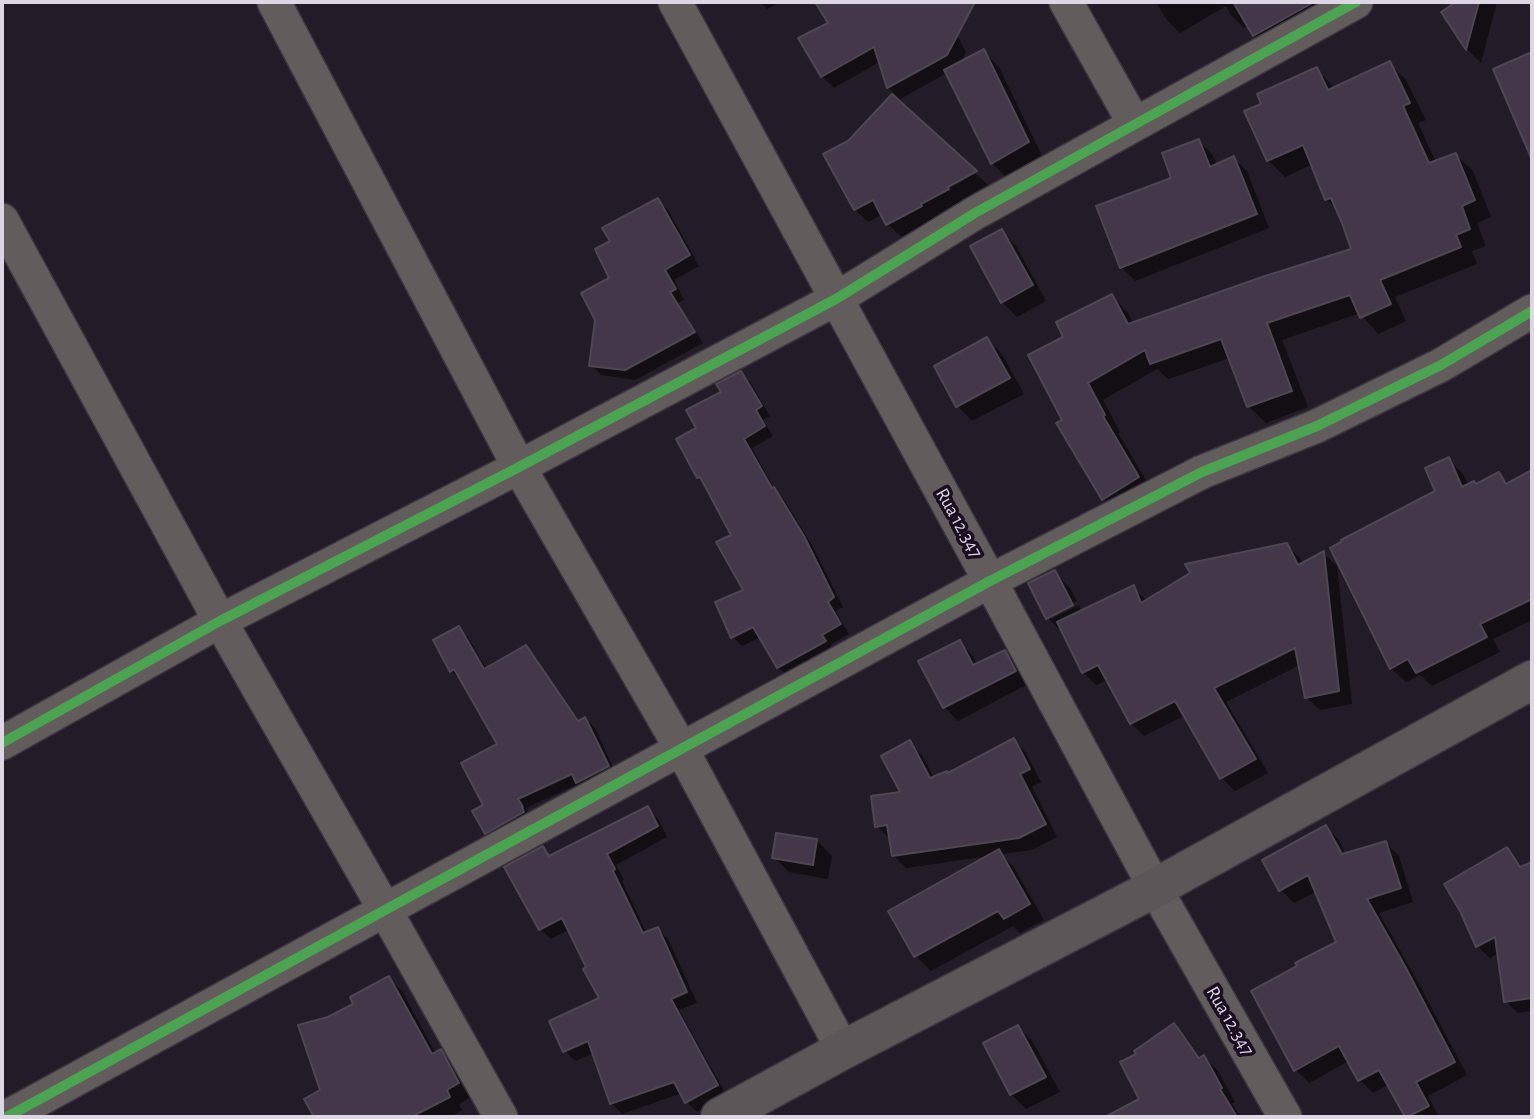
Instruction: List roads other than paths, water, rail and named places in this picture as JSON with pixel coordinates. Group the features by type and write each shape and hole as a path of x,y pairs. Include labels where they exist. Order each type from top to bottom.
{"street":[{"path":"274,2 519,467 682,750 843,1050"},
{"name":"Rua 12.347","path":"676,2 1155,888 1285,1117"},
{"path":"1066,2 1134,123"},
{"path":"2,743 220,621 836,299 975,213 1356,2"},
{"path":"2,220 220,621 501,1117"},
{"path":"7,1117 990,581 1202,472 1317,426 1441,365 1532,311"},
{"path":"720,1117 1155,888 1532,680"}]}
